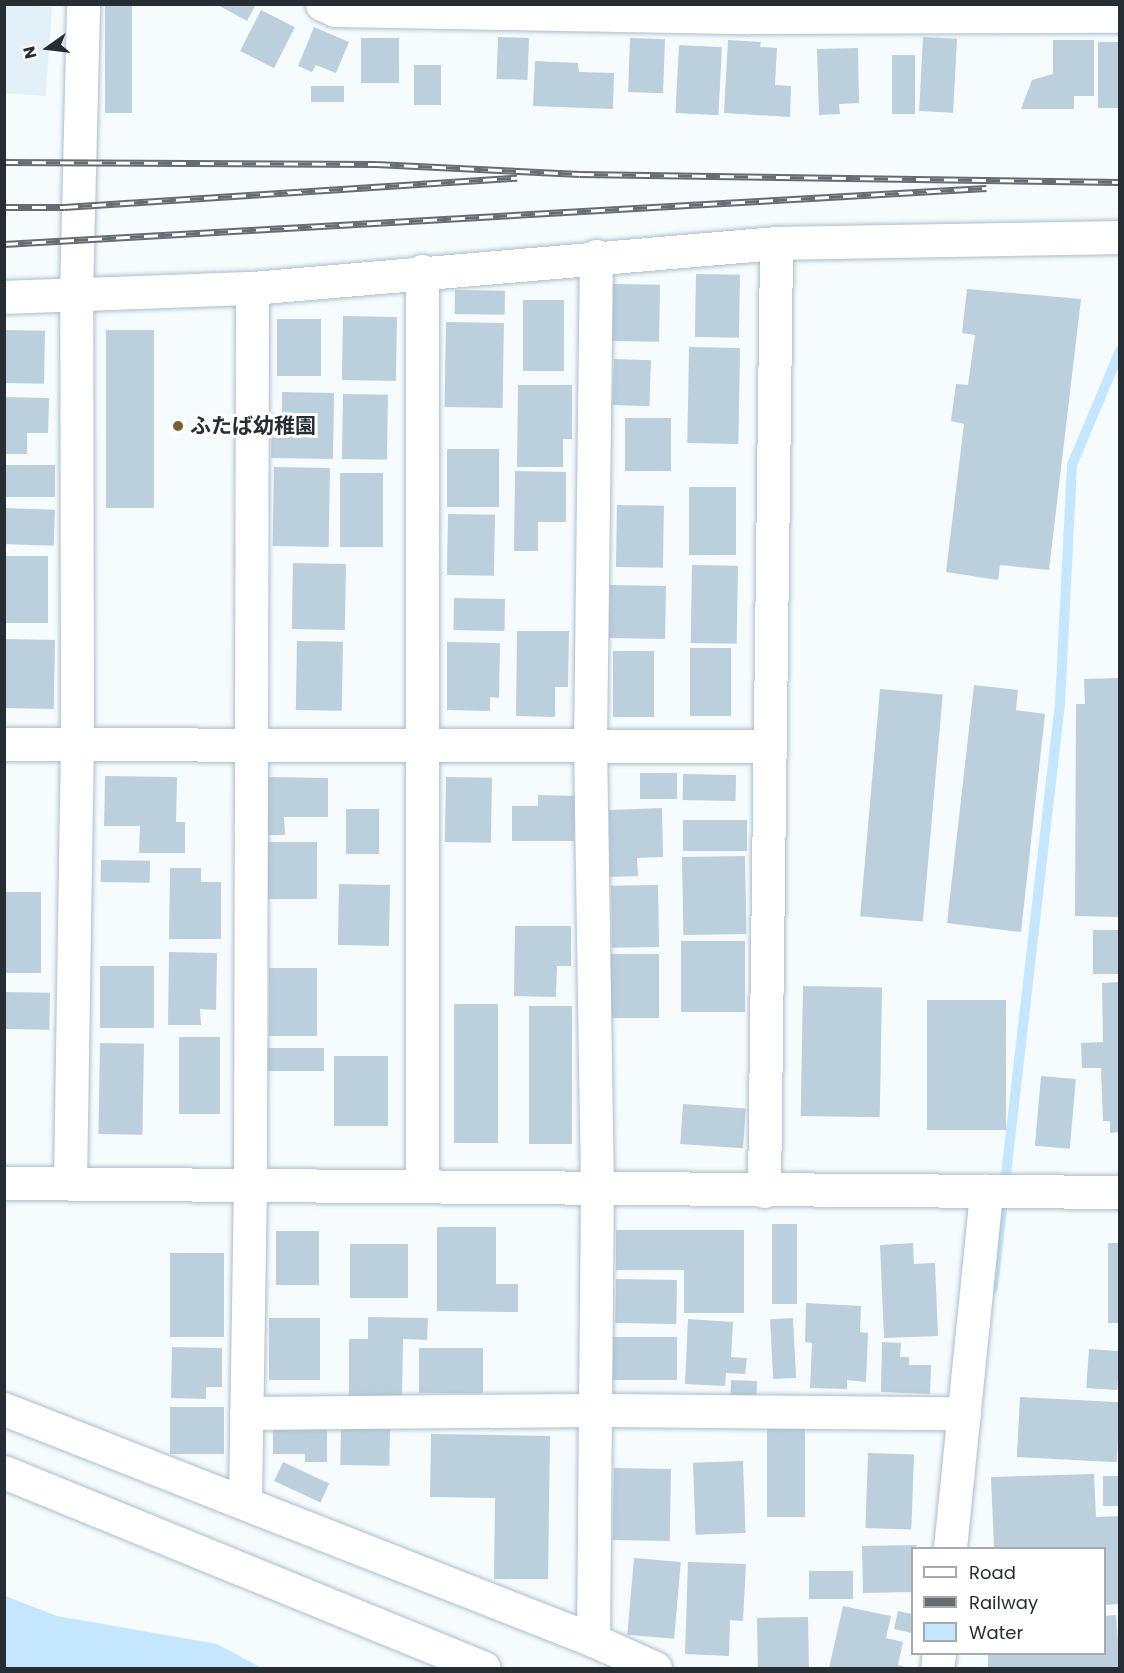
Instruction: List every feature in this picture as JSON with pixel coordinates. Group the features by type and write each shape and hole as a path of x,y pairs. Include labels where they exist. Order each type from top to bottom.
{"street":[{"path":"70,1183 77,744 76,294 83,4"},
{"path":"322,4 335,10 749,10 1119,16"},
{"path":"4,297 252,288 596,256 776,243 1119,237"},
{"path":"764,1191 776,243"},
{"path":"593,1640 593,1410 597,1189 590,745 596,256"},
{"path":"422,272 420,744 422,1186"},
{"path":"245,1501 250,1184 252,288"},
{"path":"4,744 768,746"},
{"path":"4,1183 764,1191 1119,1192"},
{"path":"950,1547 964,1413 1001,1191"},
{"path":"4,1409 245,1501 593,1640 655,1668"},
{"path":"246,1413 593,1410 964,1413"},
{"path":"4,1472 483,1668"}],"shaded area":[{"path":"5,4 52,7 46,96 4,93"}],"water":[{"path":"5,1596 57,1616 217,1644 262,1668 5,1668"}],"building":[{"path":"105,4 132,4 132,113 105,113"},
{"path":"216,4 252,4 255,6 247,21"},
{"path":"261,10 295,27 274,68 240,51"},
{"path":"314,27 349,42 336,73 316,65 312,72 298,66"},
{"path":"498,37 529,38 528,80 497,79"},
{"path":"923,37 957,39 953,113 919,111"},
{"path":"361,38 399,38 399,83 361,83"},
{"path":"630,38 665,39 663,93 628,92"},
{"path":"728,40 761,42 760,47 777,48 775,85 791,86 790,117 724,113"},
{"path":"1053,40 1094,40 1094,96 1074,96 1074,109 1021,109 1032,80 1053,74"},
{"path":"1098,42 1120,42 1120,108 1098,108"},
{"path":"679,45 722,47 718,115 675,113"},
{"path":"858,48 859,103 839,104 840,114 819,115 817,49"},
{"path":"892,55 915,55 915,114 892,114"},
{"path":"535,61 578,63 579,72 614,73 613,109 533,106"},
{"path":"414,65 441,65 441,105 414,105"},
{"path":"311,86 344,86 344,102 311,102"},
{"path":"696,274 740,275 739,338 695,337"},
{"path":"613,284 660,285 659,342 612,341"},
{"path":"967,289 1081,299 1049,570 1000,565 998,580 946,572 964,424 951,421 956,384 968,385 975,335 962,333"},
{"path":"455,290 505,291 505,315 455,314"},
{"path":"523,300 564,300 564,371 523,371"},
{"path":"343,316 397,317 396,381 342,380"},
{"path":"277,319 321,319 321,376 277,376"},
{"path":"446,322 504,323 503,408 445,407"},
{"path":"4,330 45,331 44,384 4,383"},
{"path":"106,330 154,330 154,508 106,508"},
{"path":"689,347 740,348 738,444 687,443"},
{"path":"614,359 651,360 649,406 612,405"},
{"path":"518,385 572,385 572,439 563,439 563,467 517,467"},
{"path":"282,392 334,393 333,459 271,458 272,414 282,414"},
{"path":"343,394 388,395 387,460 342,459"},
{"path":"4,397 49,398 48,433 27,433 27,454 4,454"},
{"path":"625,418 671,418 671,471 625,471"},
{"path":"447,449 499,449 499,507 447,507"},
{"path":"4,465 55,465 55,497 4,497"},
{"path":"274,467 330,468 329,547 273,546"},
{"path":"515,471 566,472 566,522 538,522 538,551 514,551"},
{"path":"340,473 383,473 383,547 340,547"},
{"path":"689,487 736,487 736,555 689,555"},
{"path":"617,505 664,506 663,568 616,567"},
{"path":"4,508 55,510 54,546 4,544"},
{"path":"448,514 495,515 494,576 447,575"},
{"path":"4,556 48,556 48,623 4,623"},
{"path":"293,563 346,564 345,630 292,629"},
{"path":"692,565 738,566 737,644 691,643"},
{"path":"610,585 666,586 665,639 609,638"},
{"path":"454,598 505,599 504,631 453,630"},
{"path":"517,631 569,631 568,687 555,687 555,717 516,716"},
{"path":"4,639 55,640 54,709 4,708"},
{"path":"297,641 343,642 342,711 296,710"},
{"path":"447,642 500,643 499,698 490,697 490,711 447,710"},
{"path":"690,648 731,648 731,716 690,716"},
{"path":"613,651 654,651 654,717 613,717"},
{"path":"1118,678 1120,917 1075,916 1076,704 1085,704 1084,679"},
{"path":"974,685 1018,690 1016,710 1045,714 1021,932 947,923"},
{"path":"880,689 943,694 923,922 860,916"},
{"path":"640,773 677,773 677,799 640,799"},
{"path":"683,774 736,775 736,801 683,800"},
{"path":"105,776 177,777 176,822 185,822 185,853 139,853 140,826 104,826"},
{"path":"268,777 328,778 328,817 284,817 285,835 268,835"},
{"path":"446,777 492,778 491,843 445,842"},
{"path":"538,795 575,796 574,841 512,841 512,806 538,806"},
{"path":"662,808 663,857 637,858 638,876 610,877 609,810"},
{"path":"346,809 379,809 379,854 346,854"},
{"path":"683,820 747,820 747,851 683,851"},
{"path":"266,842 317,842 317,899 266,899"},
{"path":"745,856 746,934 683,935 682,857"},
{"path":"101,860 150,861 150,883 101,882"},
{"path":"170,868 201,868 201,882 221,882 221,939 169,939"},
{"path":"339,884 390,885 389,946 338,945"},
{"path":"658,885 659,947 612,948 611,886"},
{"path":"5,892 41,892 41,973 5,973"},
{"path":"515,926 571,926 571,966 557,966 556,997 514,996"},
{"path":"1093,930 1120,930 1120,974 1093,974"},
{"path":"681,941 745,941 745,1012 681,1012"},
{"path":"169,952 217,953 216,1010 200,1009 201,1025 168,1025"},
{"path":"609,954 659,954 659,1018 609,1018"},
{"path":"100,966 154,966 154,1028 100,1028"},
{"path":"269,968 317,968 317,1036 269,1036"},
{"path":"1120,982 1120,1132 1110,1133 1110,1121 1103,1121 1101,1068 1082,1068 1081,1043 1103,1042 1102,983"},
{"path":"803,986 882,987 880,1117 801,1116"},
{"path":"5,992 50,993 49,1030 4,1029"},
{"path":"927,1000 1006,1000 1006,1130 927,1130"},
{"path":"454,1004 498,1004 498,1143 454,1143"},
{"path":"529,1006 572,1006 572,1144 529,1144"},
{"path":"179,1037 220,1037 220,1114 179,1114"},
{"path":"100,1043 144,1044 142,1135 98,1134"},
{"path":"266,1048 324,1048 324,1071 266,1071"},
{"path":"334,1056 388,1056 388,1126 334,1126"},
{"path":"1041,1076 1076,1079 1070,1149 1035,1146"},
{"path":"683,1104 746,1108 743,1148 680,1144"},
{"path":"772,1224 797,1224 797,1304 772,1304"},
{"path":"437,1227 496,1227 496,1284 518,1284 518,1312 437,1311"},
{"path":"616,1230 744,1230 744,1313 684,1313 684,1270 616,1270"},
{"path":"276,1231 319,1231 319,1285 276,1285"},
{"path":"913,1243 914,1264 935,1263 938,1336 884,1338 880,1245"},
{"path":"1108,1243 1120,1243 1120,1323 1108,1323"},
{"path":"350,1244 408,1244 408,1298 350,1298"},
{"path":"170,1253 224,1253 224,1337 170,1337"},
{"path":"616,1279 677,1280 676,1324 615,1323"},
{"path":"806,1303 861,1306 860,1332 868,1333 866,1382 847,1380 847,1389 810,1388 812,1343 805,1342"},
{"path":"368,1317 428,1318 427,1340 403,1339 402,1396 349,1396 349,1339 368,1339"},
{"path":"269,1318 320,1318 320,1380 269,1380"},
{"path":"793,1318 796,1378 773,1379 770,1319"},
{"path":"688,1319 733,1322 731,1357 747,1358 745,1374 726,1373 725,1386 685,1384"},
{"path":"609,1337 677,1337 677,1380 609,1380"},
{"path":"882,1342 901,1343 900,1357 909,1357 909,1365 931,1365 930,1394 881,1392"},
{"path":"172,1347 222,1348 222,1387 206,1387 206,1399 171,1398"},
{"path":"419,1348 483,1348 483,1393 419,1393"},
{"path":"1089,1349 1120,1351 1117,1390 1086,1388"},
{"path":"731,1380 757,1381 756,1397 730,1396"},
{"path":"1020,1397 1120,1402 1117,1462 1017,1457"},
{"path":"170,1407 224,1407 224,1454 170,1454"},
{"path":"273,1424 327,1425 327,1462 305,1462 305,1454 273,1454"},
{"path":"341,1427 390,1428 389,1466 340,1465"},
{"path":"767,1428 805,1428 805,1517 767,1517"},
{"path":"431,1434 550,1436 548,1579 494,1579 495,1498 430,1497"},
{"path":"868,1453 914,1455 911,1530 865,1528"},
{"path":"743,1461 746,1533 696,1535 693,1463"},
{"path":"283,1462 329,1484 320,1503 274,1481"},
{"path":"614,1468 671,1469 670,1541 613,1540"},
{"path":"1094,1474 1096,1517 1120,1516 1120,1604 1106,1605 1106,1547 994,1547 991,1477"},
{"path":"1103,1476 1120,1476 1120,1506 1103,1506"},
{"path":"918,1545 911,1547 911,1592 863,1593 862,1546"},
{"path":"634,1558 681,1562 674,1639 627,1635"},
{"path":"688,1562 746,1564 743,1621 730,1620 729,1656 685,1654"},
{"path":"809,1571 853,1571 853,1599 809,1599"},
{"path":"843,1606 891,1616 886,1638 903,1642 898,1665 909,1668 829,1668"},
{"path":"898,1611 911,1614 911,1633 894,1629"},
{"path":"1116,1615 1120,1668 988,1668 988,1655 1106,1655 1106,1616"},
{"path":"808,1617 809,1668 758,1668 757,1618"}],"waterway":[{"path":"993,1288 1060,703 1072,465 1120,351"}],"railway":[{"path":"4,162 376,164 580,174 1120,182"},
{"path":"4,207 64,207 517,178"},
{"path":"4,244 986,188"}],"place":[{"name":"ふたば幼稚園","path":"178,426"}]}
